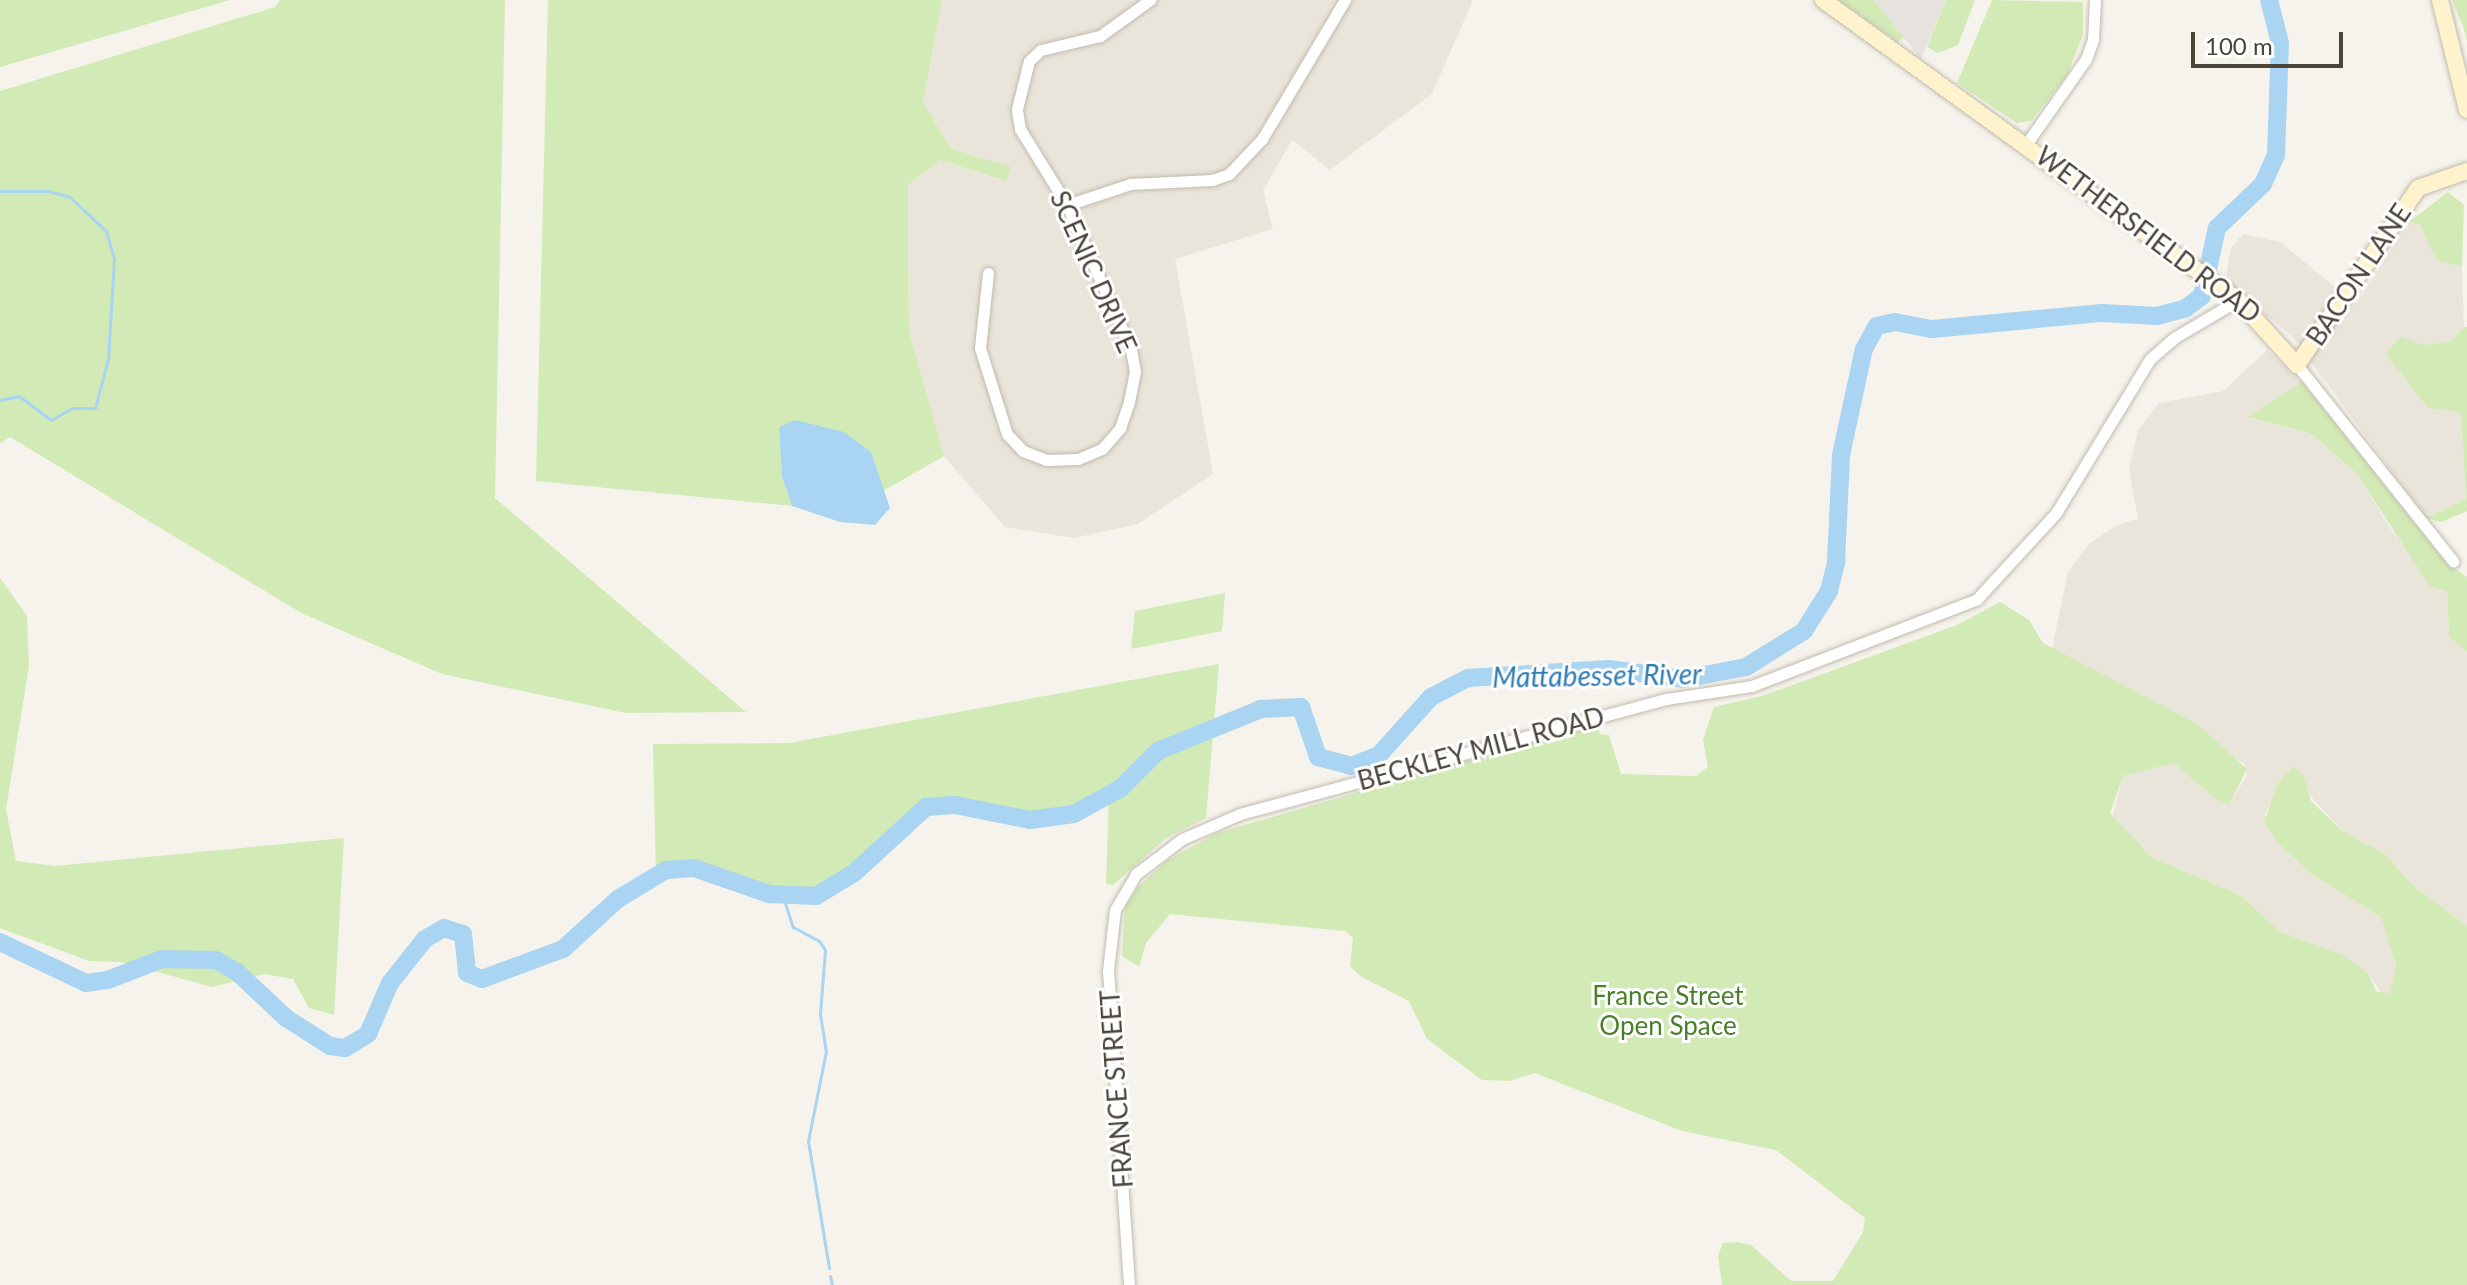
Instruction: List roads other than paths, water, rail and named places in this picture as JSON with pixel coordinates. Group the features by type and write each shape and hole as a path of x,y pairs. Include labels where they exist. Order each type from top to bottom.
{"street":[{"name":"SCENIC DRIVE","path":"988,273 980,348 1007,434 1023,451 1046,460 1078,459 1102,449 1120,428 1135,372 1119,319 1067,205 1020,129 1017,109 1029,61 1062,42 1100,36 1150,0"},
{"path":"1067,205 1130,184 1212,180 1229,174 1262,139 1345,0"},
{"name":"WETHERSFIELD ROAD","path":"1823,0 2027,143 2238,300 2297,365 2453,561"},
{"path":"2027,143 2086,59 2093,40 2095,0"},
{"path":"2440,0 2467,110"},
{"name":"BACON LANE","path":"2297,365 2418,188 2467,171"},
{"name":"BECKLEY MILL ROAD","path":"1120,894 1136,874 1182,839 1240,814 1666,699 1752,686 1977,599 2056,513 2150,359 2174,338 2238,300"},
{"name":"FRANCE STREET","path":"1120,894 1108,971 1129,1285"}],"water":[{"path":"795,420 844,432 871,452 890,508 875,525 840,522 792,506 782,477 779,427"}],"waterway":[{"name":"Mattabesset River","path":"0,942 86,983 108,980 162,959 216,960 237,972 286,1018 330,1046 345,1048 368,1034 390,983 425,939 444,928 463,934 467,973 482,979 563,949 618,899 666,870 694,868 769,894 816,896 854,873 926,807 955,805 1030,820 1074,814 1121,788 1158,751 1261,709 1301,707 1318,757 1351,766 1379,755 1431,697 1468,678 1609,669 1684,679 1746,667 1804,631 1829,591 1836,562 1841,455 1864,349 1877,326 1895,322 1932,329 2102,313 2157,316 2186,308 2202,296 2217,228 2263,184 2276,155 2280,43 2269,0"},
{"path":"0,191 48,191 70,197 106,231 114,259 108,359 95,408 72,408 51,420 19,396 0,400"},
{"path":"783,897 793,927 819,941 825,950 820,1014 826,1051 808,1141 829,1268"},
{"path":"830,1276 832,1285"}],"park label":[{"name":"France Street Open Space","path":"1668,1011"}]}
